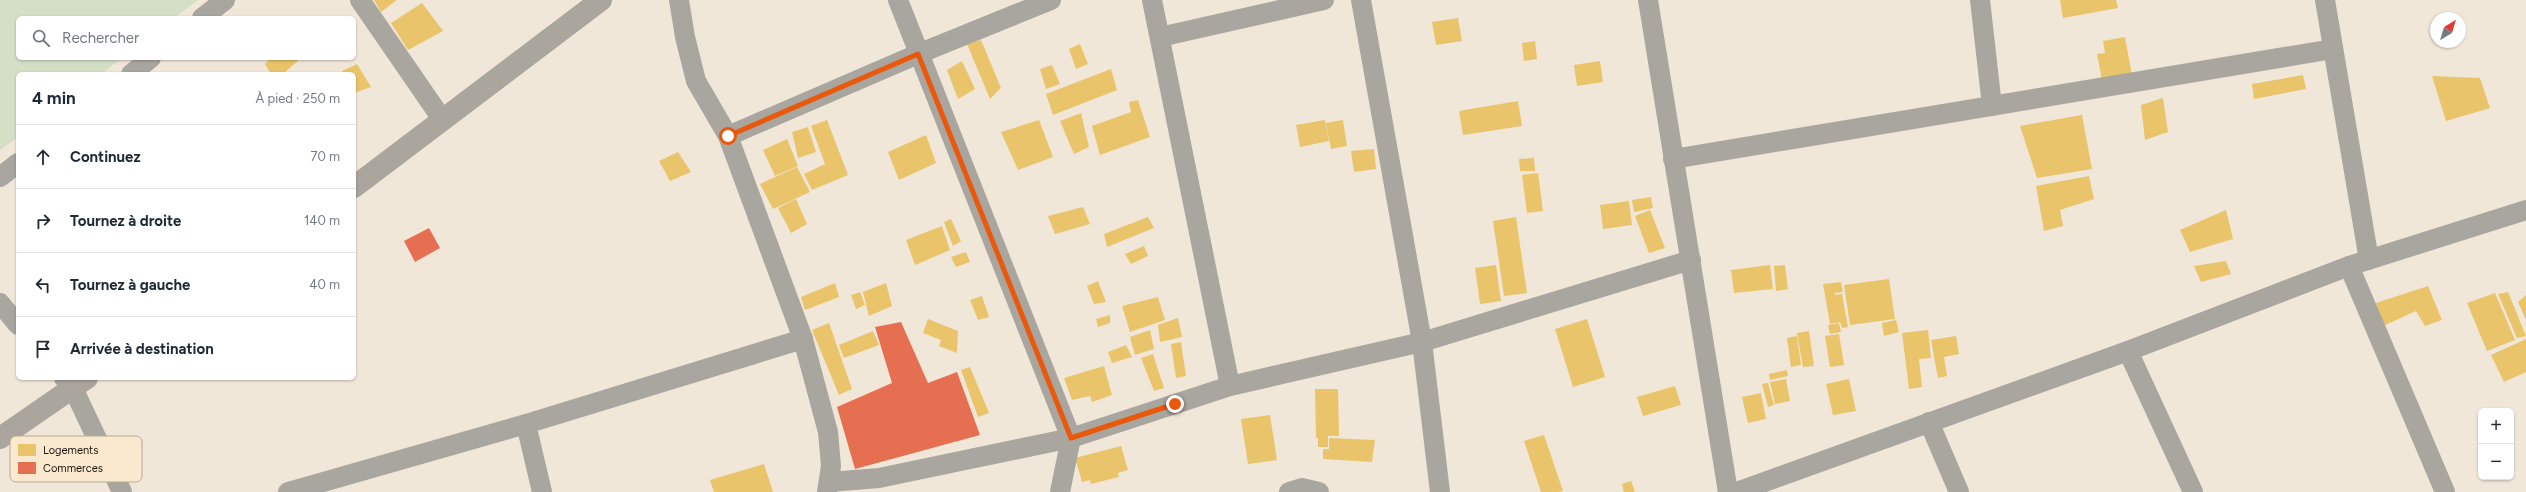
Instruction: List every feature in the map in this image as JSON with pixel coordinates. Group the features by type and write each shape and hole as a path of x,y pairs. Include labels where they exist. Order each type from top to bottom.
{"street":[{"path":"205,16 225,0"},
{"path":"360,0 442,118"},
{"path":"356,185 442,118 601,0"},
{"path":"679,0 685,38 696,81 728,136 803,339 828,432 832,466 828,487 879,478 1071,438 1230,386 1422,342 1691,260"},
{"path":"898,0 918,54 1071,438 1060,492"},
{"path":"728,136 918,54 1051,0"},
{"path":"1152,0 1230,386"},
{"path":"1160,37 1324,0"},
{"path":"1361,0 1422,342 1440,492"},
{"path":"1648,0 1728,492"},
{"path":"1980,0 1992,106"},
{"path":"2325,0 2369,260"},
{"path":"1673,159 2333,49"},
{"path":"134,72 148,60"},
{"path":"0,177 16,165"},
{"path":"1737,492 2128,351 2348,266 2526,210"},
{"path":"2348,266 2445,492"},
{"path":"0,302 16,322"},
{"path":"288,492 526,424 803,339"},
{"path":"2128,351 2193,492"},
{"path":"0,438 74,381 98,436"},
{"path":"1930,422 1959,492"},
{"path":"526,424 542,492"},
{"path":"118,482 122,492"},
{"path":"1289,492 1302,488 1319,492"}],"shaded area":[{"path":"0,0 198,0 177,16 16,16 16,60 119,60 104,72 16,72 16,138 0,150"}],"building: Logements":[{"path":"374,0 397,0 381,12"},
{"path":"2060,0 2116,0 2118,8 2063,18"},
{"path":"422,3 443,31 408,50 391,23"},
{"path":"1458,18 1462,41 1436,45 1432,22"},
{"path":"2125,37 2132,75 2102,80 2097,54 2105,53 2103,41"},
{"path":"981,40 1001,88 990,99 967,44"},
{"path":"1535,41 1537,59 1524,61 1522,43"},
{"path":"1080,44 1088,64 1076,69 1069,49"},
{"path":"269,60 299,60 285,72 270,72 265,64"},
{"path":"962,61 975,89 958,99 947,70"},
{"path":"1600,61 1603,82 1577,86 1574,65"},
{"path":"357,64 371,87 356,92 356,72 342,71"},
{"path":"1052,65 1060,84 1046,89 1040,69"},
{"path":"1111,69 1117,90 1053,115 1046,94"},
{"path":"2303,75 2306,89 2254,99 2252,84"},
{"path":"2432,76 2480,78 2490,108 2446,121"},
{"path":"2163,98 2168,132 2145,140 2141,105"},
{"path":"1138,100 1150,137 1100,155 1092,126 1131,112 1129,102"},
{"path":"1518,101 1522,126 1463,135 1459,111"},
{"path":"1081,113 1089,147 1074,154 1060,121"},
{"path":"2082,115 2092,169 2037,178 2020,126"},
{"path":"827,120 848,175 812,190 804,174 825,164 811,126"},
{"path":"1039,120 1053,157 1018,170 1001,132"},
{"path":"1325,120 1329,141 1300,147 1296,125"},
{"path":"1343,120 1347,146 1331,149 1326,123"},
{"path":"808,127 816,152 798,158 792,132"},
{"path":"926,135 936,163 899,180 888,152"},
{"path":"787,139 798,166 775,176 763,150"},
{"path":"1374,149 1376,169 1354,172 1351,151"},
{"path":"678,152 691,172 670,181 659,161"},
{"path":"1534,158 1535,171 1520,171 1519,159"},
{"path":"797,167 810,192 773,209 760,184"},
{"path":"1538,173 1543,211 1527,213 1522,175"},
{"path":"2089,176 2094,199 2060,210 2063,226 2044,231 2036,186"},
{"path":"1651,197 1653,208 1634,212 1632,200"},
{"path":"796,199 807,224 791,233 778,208"},
{"path":"1629,201 1632,225 1603,229 1600,205"},
{"path":"1083,207 1090,224 1055,234 1048,216"},
{"path":"1650,210 1665,248 1649,253 1635,216"},
{"path":"2226,210 2233,239 2190,252 2180,230"},
{"path":"1148,217 1154,228 1107,247 1104,234"},
{"path":"1516,217 1527,293 1504,296 1493,221"},
{"path":"951,219 961,241 953,246 944,222"},
{"path":"942,226 950,250 915,265 906,240"},
{"path":"1144,246 1148,256 1131,264 1125,254"},
{"path":"966,252 970,262 956,267 951,257"},
{"path":"2226,261 2231,274 2201,282 2194,266"},
{"path":"1496,265 1501,301 1480,304 1475,268"},
{"path":"1770,265 1773,289 1734,293 1731,270"},
{"path":"1785,265 1788,289 1776,291 1774,266"},
{"path":"1889,279 1895,319 1850,325 1844,285"},
{"path":"1098,281 1106,302 1094,304 1087,286"},
{"path":"1841,282 1843,292 1835,293 1835,295 1842,294 1848,327 1842,328 1840,322 1830,324 1823,284"},
{"path":"835,283 839,297 805,310 801,297"},
{"path":"886,283 892,306 869,316 863,292"},
{"path":"2428,286 2442,320 2425,326 2416,311 2383,326 2376,303"},
{"path":"860,292 865,305 856,309 851,295"},
{"path":"2508,292 2526,336 2517,338 2498,294"},
{"path":"2495,293 2515,340 2487,351 2467,303"},
{"path":"2526,295 2526,320 2518,302"},
{"path":"982,296 989,317 978,320 970,300"},
{"path":"1158,297 1165,320 1130,332 1122,306"},
{"path":"1110,315 1110,323 1098,327 1096,319"},
{"path":"1178,318 1182,337 1160,342 1158,325"},
{"path":"928,319 958,331 957,353 939,346 941,340 923,333"},
{"path":"1587,319 1605,377 1573,387 1555,329"},
{"path":"1896,320 1899,332 1884,336 1882,323"},
{"path":"829,323 852,389 839,395 812,330"},
{"path":"1839,323 1841,332 1830,334 1828,325"},
{"path":"1150,330 1154,349 1135,355 1130,337"},
{"path":"1928,330 1931,358 1919,359 1922,387 1909,389 1902,333"},
{"path":"873,331 879,345 844,358 839,345"},
{"path":"1809,331 1814,366 1803,367 1797,333"},
{"path":"1839,334 1844,365 1830,367 1825,336"},
{"path":"1797,336 1801,365 1791,367 1787,338"},
{"path":"1956,336 1959,354 1944,357 1947,376 1938,378 1931,340"},
{"path":"2526,339 2526,372 2504,382 2491,355"},
{"path":"1181,342 1186,376 1176,378 1171,344"},
{"path":"1126,345 1132,357 1112,363 1108,352"},
{"path":"1153,354 1164,388 1154,391 1141,358"},
{"path":"1104,366 1112,395 1092,402 1090,396 1072,400 1064,378"},
{"path":"970,367 989,413 978,417 961,370"},
{"path":"1787,370 1788,376 1770,380 1769,374"},
{"path":"1786,379 1790,401 1775,404 1770,382"},
{"path":"1849,379 1856,411 1833,415 1826,384"},
{"path":"1768,383 1774,405 1768,407 1762,384"},
{"path":"1675,386 1681,405 1643,416 1637,397"},
{"path":"1315,389 1338,389 1339,436 1328,436 1328,447 1318,447 1318,438 1316,438"},
{"path":"1761,393 1766,419 1748,423 1742,397"},
{"path":"1270,415 1277,460 1248,464 1241,419"},
{"path":"1544,435 1563,491 1541,492 1524,441"},
{"path":"1329,438 1375,440 1372,462 1323,459 1323,449 1329,449"},
{"path":"1121,446 1128,470 1118,473 1119,477 1091,484 1090,480 1082,482 1075,458"},
{"path":"764,464 773,492 714,492 710,480"},
{"path":"1631,481 1635,492 1624,492 1622,484"}],"building: Commerces":[{"path":"429,228 440,248 415,262 404,241"},
{"path":"901,322 928,383 957,372 980,435 855,469 837,407 892,383 875,327"}],"route":[{"path":"728,136 918,54 1071,438 1175,404"}]}
